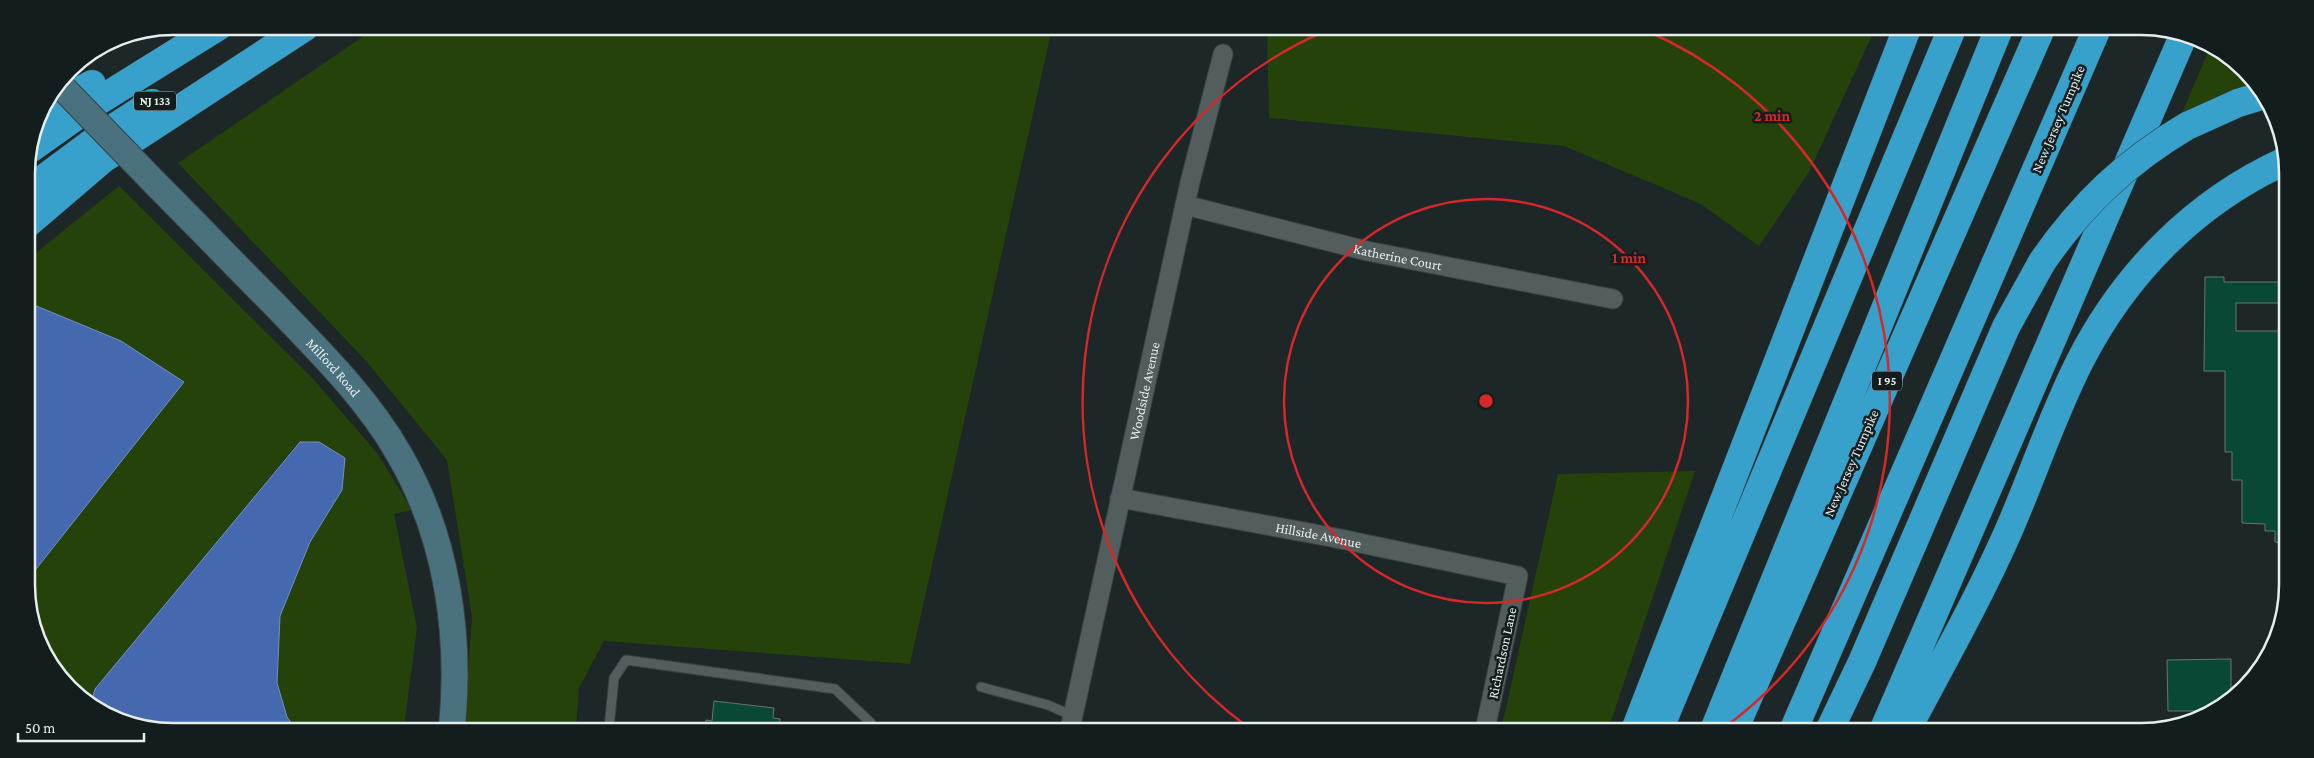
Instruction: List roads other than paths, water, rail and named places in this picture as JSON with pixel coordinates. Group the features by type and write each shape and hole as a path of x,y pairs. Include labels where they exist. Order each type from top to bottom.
{"highway":[{"path":"52,106 182,35"},
{"name":"NJ 133","path":"39,143 92,105 205,35"},
{"name":"NJ 133","path":"35,185 101,136 148,105 275,35"},
{"path":"35,217 111,154 293,35"},
{"path":"1638,723 1904,35"},
{"path":"1662,723 1949,35"},
{"path":"1717,723 1996,35"},
{"name":"New Jersey Turnpike","path":"1737,723 2038,35"},
{"name":"New Jersey Turnpike","path":"1796,723 2094,35"},
{"path":"1886,723 2181,41"},
{"path":"1833,723 1862,662 2006,327 2042,262 2072,221 2105,186 2144,154 2187,126 2238,103 2257,97"},
{"path":"1910,723 1993,565 2068,388 2107,314 2144,266 2188,222 2239,184 2279,164"}],"street":[{"name":"Woodside Avenue","path":"1072,722 1186,205 1223,54"},
{"name":"Milford Road","path":"63,89 334,367 370,409 410,472 430,522 445,576 450,604 456,659 452,723"},
{"name":"Katherine Court","path":"1186,205 1367,251 1613,298"},
{"name":"Hillside Avenue","path":"1120,498 1331,537 1518,576"},
{"name":"Richardson Lane","path":"1486,723 1518,576"}],"lane":[{"path":"610,723 614,678 626,660 835,689 871,723"},
{"path":"981,687 1048,705 1072,722"}],"water":[{"path":"35,305 121,341 184,382 35,570"},
{"path":"300,442 319,442 345,458 342,490 310,542 280,616 277,683 287,717 291,723 155,722 120,713 104,705 93,697 95,689"}]}
